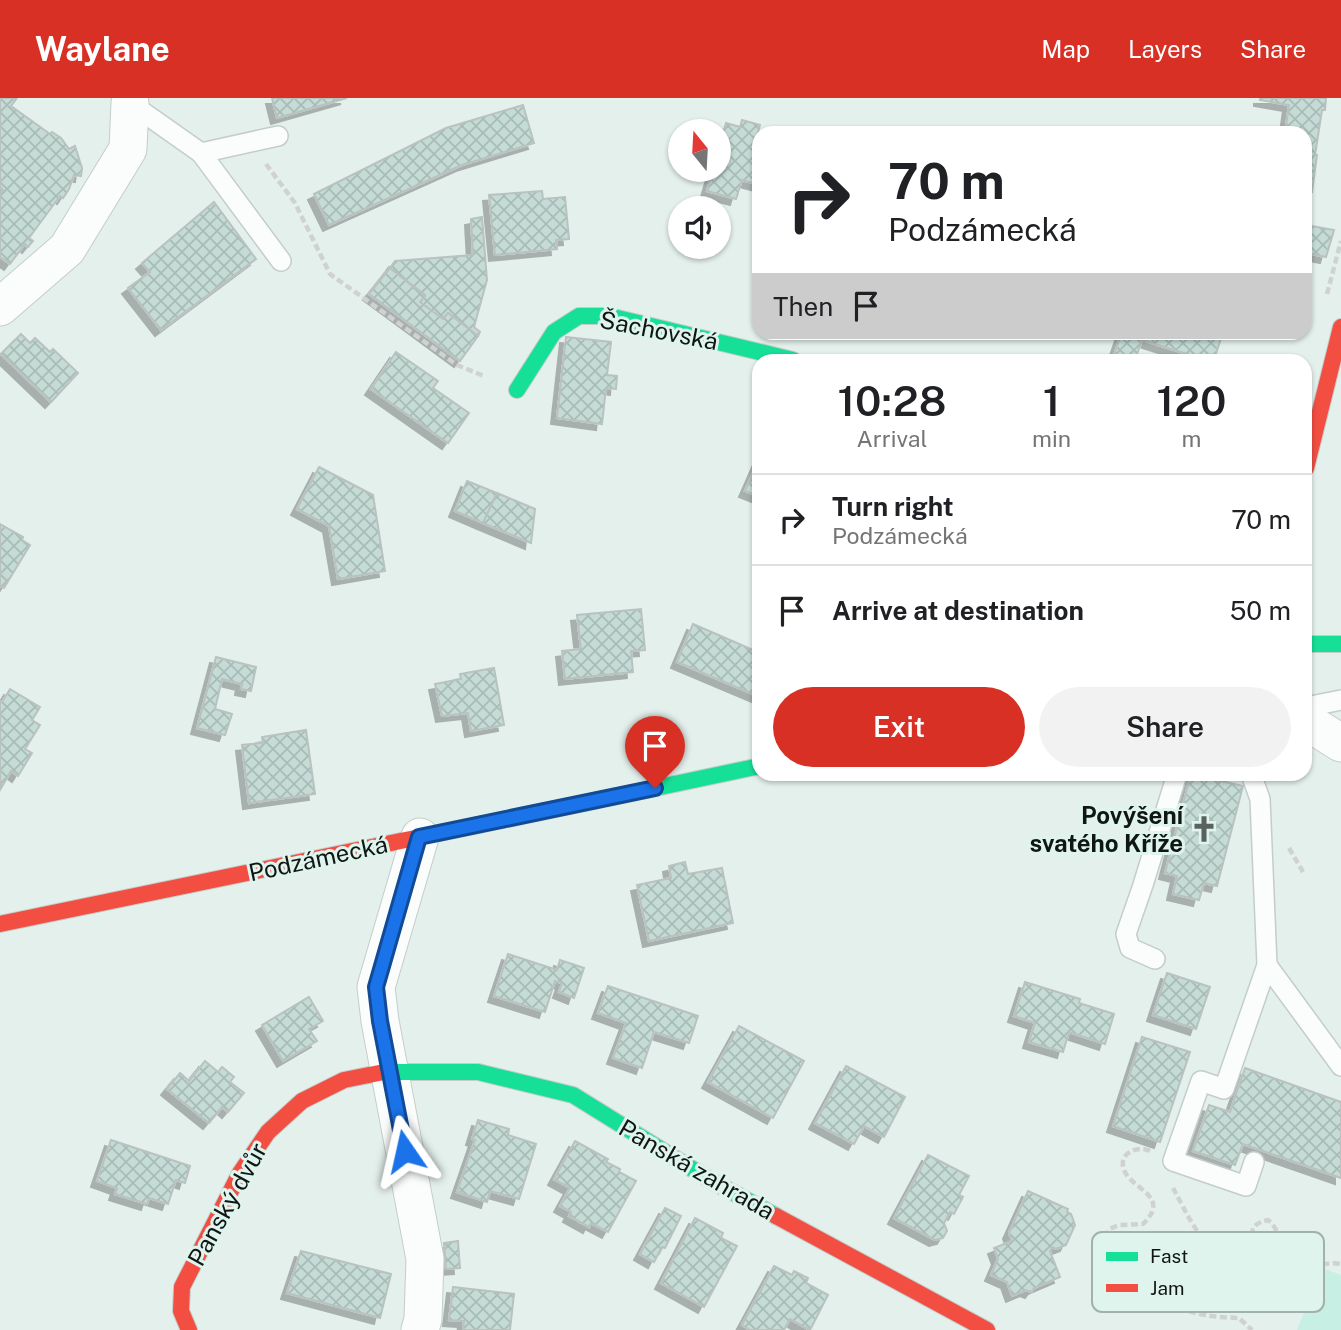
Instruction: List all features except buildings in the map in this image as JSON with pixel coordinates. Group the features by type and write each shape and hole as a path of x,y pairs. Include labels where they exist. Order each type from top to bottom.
{"street":[{"path":"0,307 67,248 128,149 134,99"},
{"name":"Šachovská","path":"517,390 554,332 579,316 609,316 768,354"},
{"path":"1312,444 1341,327"},
{"path":"1312,644 1341,644"},
{"path":"1312,725 1341,744"},
{"name":"Podzámecká","path":"0,924 752,768"},
{"path":"419,837 376,987 425,1259 423,1319 420,1330"},
{"name":"Panský dvůr","path":"189,1330 181,1311 182,1287 240,1173 268,1132 302,1101 344,1080 389,1070"},
{"name":"Panská zahrada","path":"389,1070 478,1072 573,1095 710,1180 987,1330"}],"lane":[{"path":"134,99 201,153 281,261"},
{"path":"201,153 278,136"},
{"path":"1312,706 1341,700"},
{"path":"1155,959 1130,948 1126,934 1175,781"},
{"path":"1254,781 1260,799 1267,965 1224,1089 1201,1081 1173,1161 1246,1186 1254,1162"},
{"path":"1267,965 1341,1066"}],"path":[{"path":"261,158 295,203 330,274 457,365 517,390"},
{"path":"1109,1232 1119,1225 1143,1224 1151,1217 1153,1204 1148,1193 1126,1174 1123,1166 1125,1156 1134,1149 1143,1148 1149,1150 1157,1160"},
{"path":"1169,1182 1199,1232"},
{"path":"1251,1232 1252,1227 1259,1222 1268,1220 1278,1232"},
{"path":"1193,1312 1212,1317 1240,1318 1252,1330"}],"green space":[{"path":"1324,1269 1341,1275 1341,1330 1297,1330 1304,1312 1324,1312"}],"traffic: fast":[{"path":"517,390 554,332 579,316 609,316 768,354"},
{"path":"1312,644 1341,644"},
{"path":"594,801 752,768"},
{"path":"384,1072 478,1072 573,1095 710,1180 776,1216"}],"traffic: jam":[{"path":"1312,444 1341,327"},
{"path":"0,924 594,801"},
{"path":"189,1330 181,1311 182,1287 240,1173 268,1132 302,1101 344,1080 384,1072"},
{"path":"776,1216 987,1330"}],"place":[{"name":"Povýšení svatého Kříže","path":"1204,829"}],"route":[{"path":"405,1151 376,987 419,837 655,788"}]}
